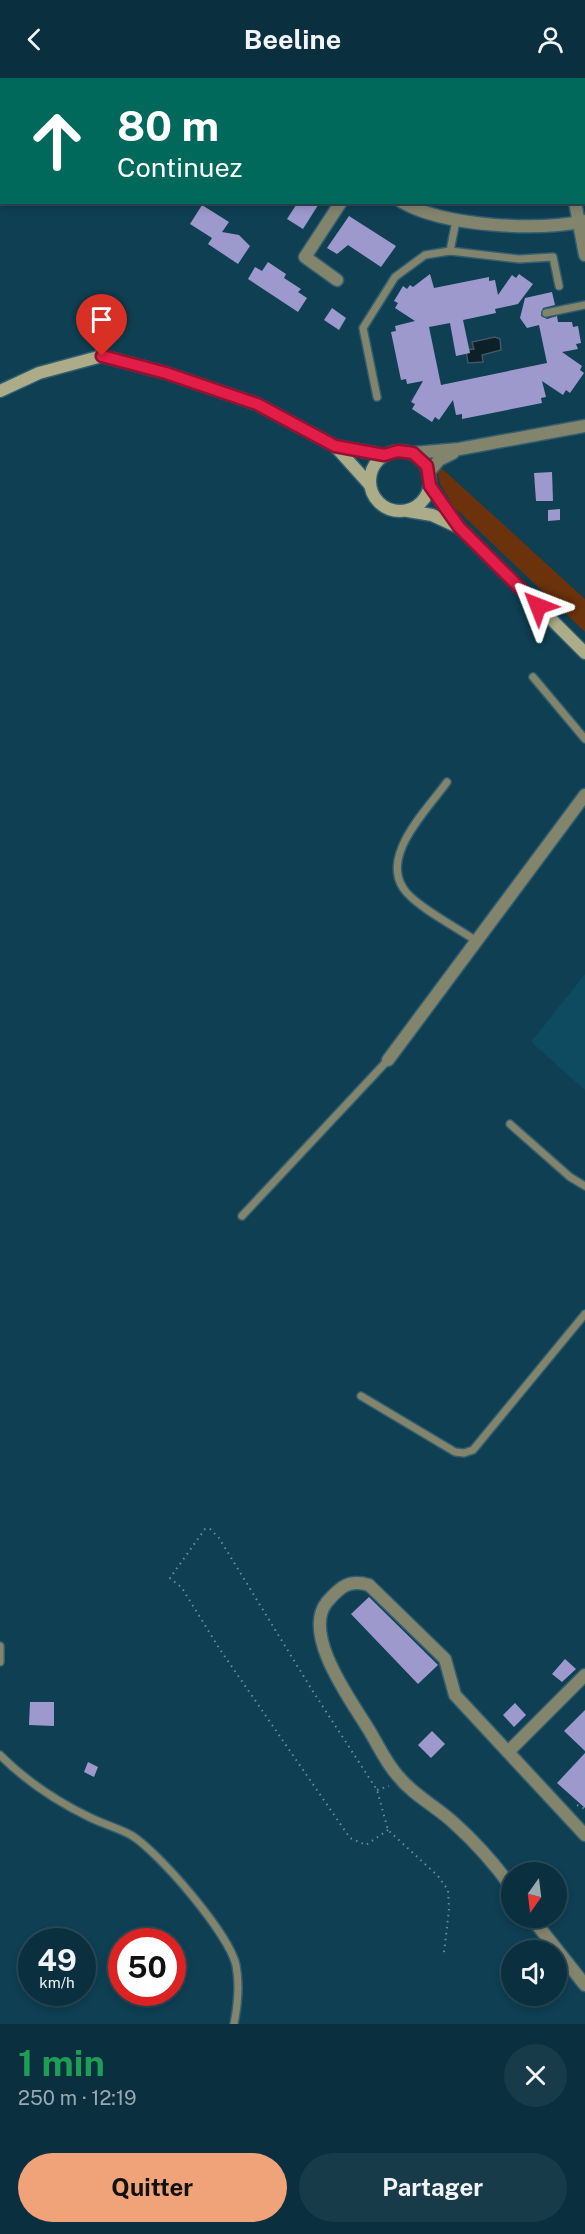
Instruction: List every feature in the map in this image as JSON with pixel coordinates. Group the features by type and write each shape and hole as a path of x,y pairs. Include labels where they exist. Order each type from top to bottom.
{"main road":[{"path":"0,391 39,373 102,356 166,373 257,404 335,446 384,455 398,451 413,453 423,461 429,472 430,486 423,502 408,511"},
{"path":"335,446 370,484 376,500 383,506 391,510 432,515 459,527"},
{"path":"370,484 373,468 384,455"},
{"path":"430,486 459,527 585,653"}],"street":[{"path":"338,280 305,257 340,204"},
{"path":"408,204 456,221 511,225 582,222"},
{"path":"576,204 582,222 585,255"},
{"path":"413,453 459,449 585,426"},
{"path":"429,472 439,460 459,449"},
{"path":"388,1060 585,795"},
{"path":"501,1872 453,1822 414,1794 396,1774 332,1669 322,1639 319,1619 327,1602 346,1584 357,1581 369,1585 445,1659 455,1695 585,1835"},
{"path":"508,1752 585,1675"},
{"path":"540,1928 585,1985"}],"lane":[{"path":"450,251 456,221"},
{"path":"377,398 363,328 395,277 425,255 450,251 519,259 553,257 559,286"},
{"path":"546,313 585,305"},
{"path":"533,677 585,739"},
{"path":"447,782 401,845 396,861 398,876 408,894 475,940"},
{"path":"242,1216 388,1060"},
{"path":"510,1124 570,1177 585,1186"},
{"path":"362,1396 455,1452 464,1453 472,1450 585,1314"},
{"path":"0,1646 0,1662"},
{"path":"0,1755 47,1795 91,1818 132,1835 162,1861 209,1916 236,1964 239,1998 234,2024"}],"path":[{"path":"388,1830 366,1845 350,1838 245,1686 182,1588 170,1578 205,1529 210,1529 219,1538 312,1690 377,1790 388,1830 438,1876 448,1890 449,1909 444,1953"}],"shaded area":[{"path":"495,337 500,339 501,350 482,355 483,362 468,363 466,350 474,349 472,342"},
{"path":"436,463 585,599 585,632 454,507 440,484"},
{"path":"585,974 585,1090 531,1042"}],"building":[{"path":"297,204 319,204 303,229 287,219"},
{"path":"202,205 229,222 222,232 239,235 250,246 238,264 208,244 212,238 190,224"},
{"path":"349,216 396,246 381,267 348,245 337,254 327,248"},
{"path":"268,262 286,274 284,278 301,289 298,292 307,298 298,312 248,279 255,267 262,271"},
{"path":"430,274 434,288 489,277 489,281 495,280 498,295 512,275 516,278 519,274 533,284 518,304 495,309 496,313 463,320 470,353 456,356 450,323 429,327 441,385 547,363 539,325 527,328 520,318 525,298 552,292 555,305 543,308 541,316 547,319 557,316 558,322 572,322 573,327 578,326 581,343 576,344 578,349 562,352 582,366 580,370 584,373 570,393 566,390 563,395 542,381 546,397 541,398 542,403 462,419 462,414 456,415 453,400 439,420 435,417 432,422 412,409 415,404 411,402 423,381 407,384 406,379 401,380 391,332 396,331 395,326 415,321 395,308 398,303 394,301 403,286 407,289 410,285 413,287"},
{"path":"332,308 346,318 339,330 324,320"},
{"path":"552,472 553,501 536,501 534,473"},
{"path":"560,509 560,520 548,521 548,510"},
{"path":"369,1597 438,1665 418,1684 351,1614"},
{"path":"565,1659 576,1669 562,1682 552,1674"},
{"path":"30,1702 54,1702 54,1726 29,1725"},
{"path":"515,1703 526,1715 514,1727 503,1715"},
{"path":"585,1710 585,1751 564,1731"},
{"path":"432,1731 445,1744 431,1758 418,1745"},
{"path":"585,1753 585,1808 557,1783"},
{"path":"88,1762 98,1767 94,1777 84,1772"}],"route":[{"path":"102,356 166,373 257,404 335,446 384,455 398,451 413,453 427,466 431,479 430,486 459,527 538,606"}]}
